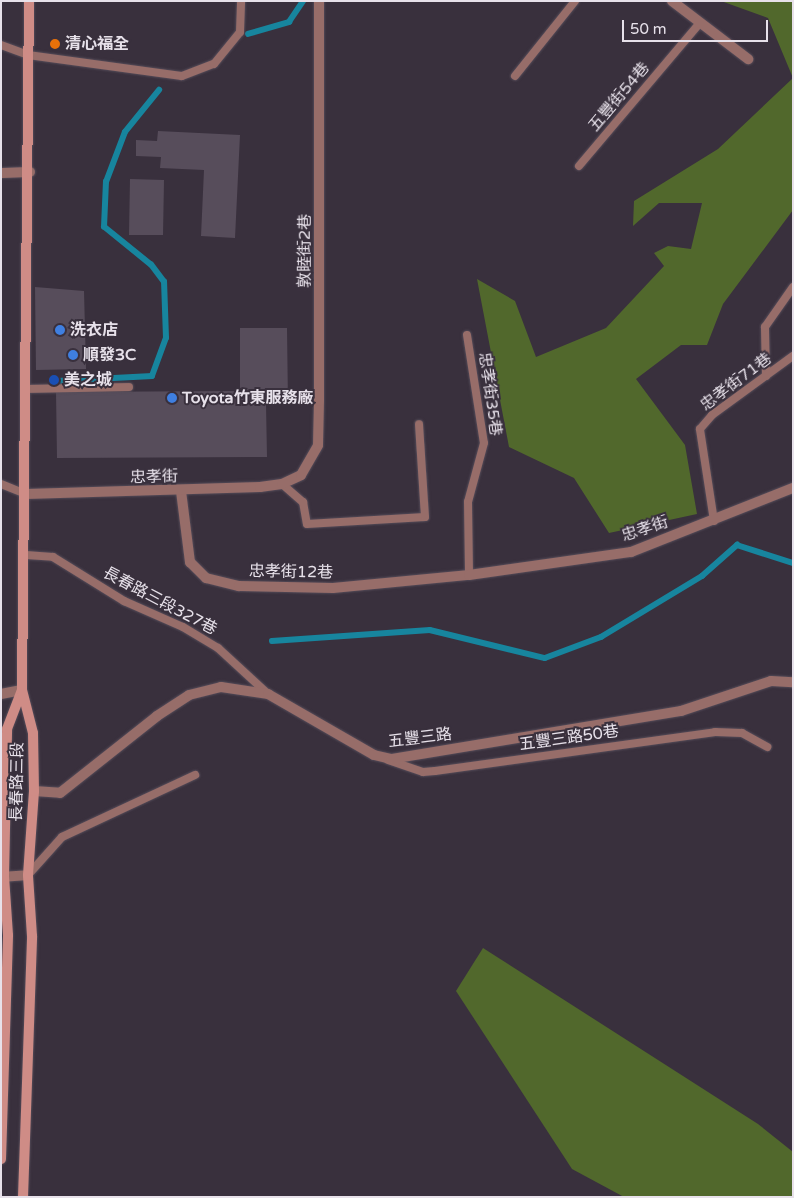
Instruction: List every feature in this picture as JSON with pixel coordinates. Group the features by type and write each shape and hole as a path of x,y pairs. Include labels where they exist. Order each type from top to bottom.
{"main road":[{"name":"長春路三段","path":"23,1197 32,936 28,876 34,791 33,733 22,690 26,555 30,172 29,1"},
{"name":"長春路三段","path":"1,1159 8,935 3,877 7,729 22,690"}],"street":[{"name":"敦睦街2巷","path":"282,484 301,475 318,445 319,1"},
{"path":"672,1 748,60"},
{"path":"1,173 30,172"},
{"name":"忠孝街","path":"26,494 181,492 282,484"},
{"name":"忠孝街","path":"469,575 631,552 714,521 793,488"},
{"name":"忠孝街12巷","path":"181,492 184,536 190,562 206,578 239,586 333,588 469,575"},
{"name":"五豐三路","path":"34,791 60,793 157,716 189,695 221,687 268,694 374,755 391,759 681,711 771,680 793,682"},
{"path":"1,694 22,690"},
{"path":"3,877 28,876"}],"lane":[{"path":"1,45 28,55 182,76 214,64 240,32 241,1"},
{"path":"515,76 575,1"},
{"name":"五豐街54巷","path":"579,166 700,23"},
{"path":"766,376 764,327 793,287"},
{"name":"忠孝街35巷","path":"467,335 484,443 468,502 469,575"},
{"name":"忠孝街71巷","path":"714,521 700,429 712,415 793,356"},
{"path":"27,389 129,387"},
{"path":"282,484 303,502 307,524 426,517 419,424"},
{"path":"1,484 26,494"},
{"name":"長春路三段327巷","path":"26,555 53,557 124,601 183,627 218,648 268,694"},
{"name":"五豐三路50巷","path":"374,755 423,772 715,732 742,733 767,747"},
{"path":"28,876 62,837 195,775"}],"green space":[{"path":"721,1 793,1 793,78 768,18"},
{"path":"793,78 793,210 723,304 707,345 681,345 636,379 685,445 697,514 609,533 574,478 509,447 477,279 515,301 536,357 606,328 664,266 654,253 668,246 691,249 702,203 659,203 633,226 634,201 718,149"},
{"path":"483,948 758,1124 793,1152 793,1197 624,1197 572,1169 456,991"}],"building":[{"path":"158,131 240,135 235,238 201,236 204,170 160,168 161,157 136,156 136,140 157,141"},
{"path":"130,179 164,180 163,235 129,235"},
{"name":"洗衣店","path":"35,287 84,291 86,369 36,370"},
{"name":"Toyota竹東服務廠","path":"240,328 287,328 288,404 266,404 267,457 57,458 56,392 240,391"}],"waterway":[{"path":"248,34 289,22 303,1"},
{"path":"57,381 152,376 166,338 164,282 151,265 104,227 106,182 125,132 159,90"},
{"path":"272,641 430,630 545,658 601,637 702,576 737,545 793,563"}],"place":[{"name":"清心福全","path":"55,44"},
{"name":"洗衣店","path":"60,330"},
{"name":"順發3C","path":"73,355"},
{"name":"美之城","path":"54,380"},
{"name":"Toyota竹東服務廠","path":"172,398"}]}
